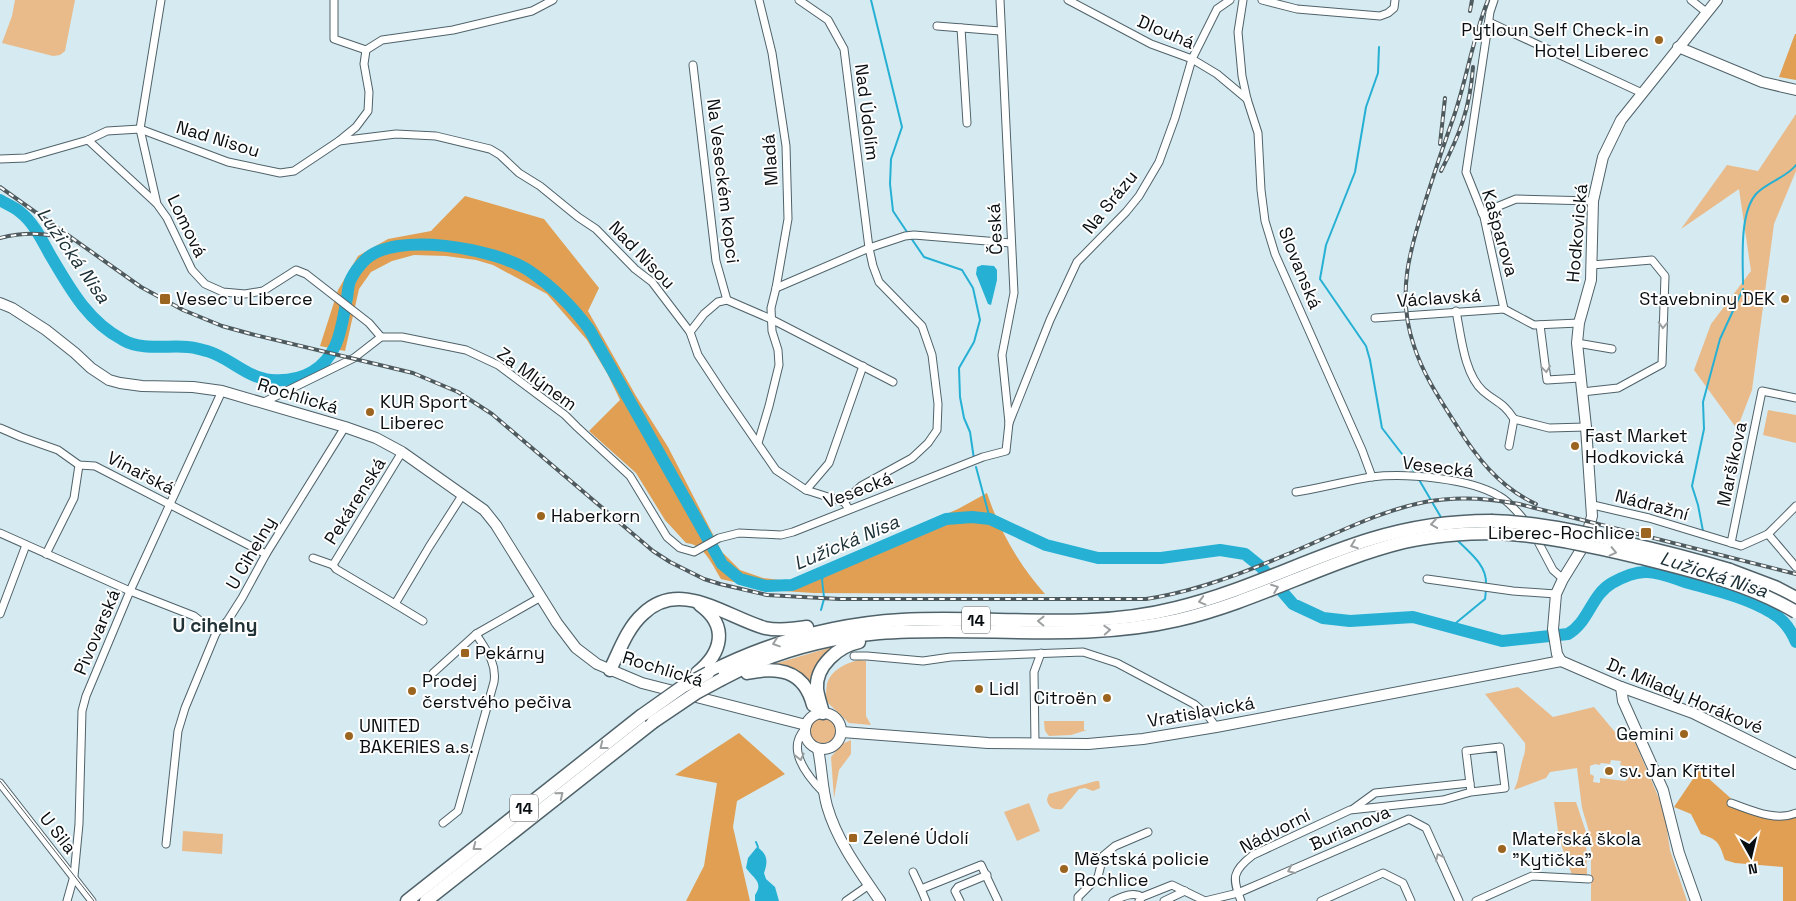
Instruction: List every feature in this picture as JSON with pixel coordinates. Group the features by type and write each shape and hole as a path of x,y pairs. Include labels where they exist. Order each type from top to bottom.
{"highway":[{"name":"14","path":"1469,527 1490,521 1529,523 1581,532 1730,570 1768,584 1796,598"},
{"name":"14","path":"407,901 647,719 722,678 774,656 824,642 878,633 1115,630 1177,620 1243,600 1308,576 1373,551 1429,525 1469,527 1496,533 1547,538 1614,552 1698,573 1747,588 1796,612"},
{"name":"14","path":"426,901 647,719 682,687 709,667 798,636 851,625 925,619 1051,621 1115,618 1175,609 1248,586 1370,539 1402,537"},
{"path":"610,670 628,634 642,614 651,607 672,600 694,601 767,628 786,630 828,623 873,619 889,621"},
{"path":"694,601 711,614 718,629 718,645 709,667"},
{"path":"819,714 818,678 824,667 838,650 866,640 953,631"},
{"path":"722,678 763,669 778,669 799,679 807,687 819,714"}],"street":[{"name":"Lomová","path":"161,0 140,129 157,204 167,218 192,270 205,284 223,292 245,294 263,291 296,270 306,274 370,323 381,336"},
{"path":"334,0 334,39 366,50 382,40 453,30 532,11 552,0"},
{"name":"Mladá","path":"758,443 779,365 778,350 772,331 771,308 788,218 786,146 772,53 759,0"},
{"name":"Nad Údolím","path":"799,0 828,20 844,48 869,248 873,266 879,282 922,326 932,355 938,404 937,430 928,443 912,458 861,486 844,502"},
{"name":"Česká","path":"1000,0 1014,293 1002,355 1009,423"},
{"name":"Dlouhá","path":"1068,0 1151,44 1192,59 1217,74 1247,99"},
{"name":"Na Srázu","path":"1009,423 1050,320 1077,262 1139,196 1159,162 1175,118 1192,59 1216,10 1230,0"},
{"name":"Slovanská","path":"1243,0 1238,32 1242,76 1258,133 1261,190 1265,221 1275,254 1362,450 1372,477"},
{"path":"1262,0 1297,8 1380,16 1394,8 1395,0"},
{"name":"Kašparova","path":"1494,0 1488,22 1466,172 1482,213 1504,309"},
{"path":"1691,0 1706,12"},
{"name":"Hodkovická","path":"1556,594 1584,545 1591,522 1593,505 1577,343 1580,323 1592,280 1592,202 1603,157 1622,120 1717,0"},
{"path":"1488,22 1642,93"},
{"path":"937,26 1000,31"},
{"path":"961,28 967,123"},
{"path":"1678,47 1762,82 1796,90"},
{"name":"Nad Nisou","path":"140,129 228,162 280,172 294,171 339,141 356,127 368,111 369,92 364,64 366,50"},
{"name":"Na Veseckém kopci","path":"693,65 716,261 727,300"},
{"path":"0,159 25,158 88,140 107,131 140,129"},
{"name":"Nad Nisou","path":"339,141 396,134 416,134 436,136 490,148 519,173 540,186 596,229 635,269 652,282 690,332 698,355 776,470 806,490 844,502"},
{"path":"88,140 157,204"},
{"path":"1482,213 1516,199 1592,202"},
{"path":"776,288 869,248 905,236 914,235 1011,244"},
{"path":"1582,392 1618,388 1662,364 1665,276 1652,260 1592,265"},
{"path":"690,332 704,314 718,302 727,300 771,319 893,382"},
{"name":"Rochlická","path":"0,303 12,308 46,330 75,353 90,368 110,380 135,385 193,387 222,391 264,402 376,438 402,452 484,510 496,525 556,623 576,648 597,664 642,683 805,727"},
{"path":"1504,309 1534,325 1580,323"},
{"name":"Václavská","path":"1375,318 1504,309"},
{"path":"1456,311 1467,366 1482,390 1507,407 1514,420 1510,446"},
{"path":"1540,325 1547,380 1580,378"},
{"path":"264,402 354,358 381,336"},
{"name":"Za Mlýnem","path":"381,336 402,337 466,350 498,365 564,415 630,476 667,536 680,548 696,551"},
{"path":"1577,343 1612,349"},
{"path":"806,490 829,463 863,366"},
{"name":"Pivovarská","path":"67,901 74,877 79,824 82,711 130,591 222,391"},
{"name":"Maršíkova","path":"1731,543 1762,391 1796,398"},
{"path":"1514,420 1550,428 1586,427"},
{"name":"Vesecká","path":"696,551 719,538 739,533 781,535 793,532 983,457 1006,451 1009,423"},
{"name":"U Cihelny","path":"166,844 178,731 185,708 216,633 228,620 242,598 266,554 345,427"},
{"name":"Vinařská","path":"0,428 58,450 79,465 95,466 266,554"},
{"name":"Pekárenská","path":"333,565 402,452"},
{"path":"46,554 74,498 79,465"},
{"name":"Vesecká","path":"1296,492 1372,477 1412,476 1467,483 1498,495 1517,510 1529,525 1553,570 1563,579"},
{"path":"396,604 429,546 463,494"},
{"path":"844,502 849,509"},
{"name":"Nádražní","path":"1593,505 1649,518 1731,543"},
{"path":"1731,543 1741,546 1768,534 1796,506"},
{"path":"0,534 130,591 194,616 216,633"},
{"path":"1768,534 1796,567"},
{"path":"0,614 26,545"},
{"name":"Pekárenská","path":"313,558 333,565 336,569 423,621"},
{"path":"1427,579 1513,591 1556,594 1553,629 1555,646 1561,661"},
{"path":"433,673 476,634 541,598"},
{"path":"443,823 458,811 494,682 495,667 492,658 476,634"},
{"path":"1035,744 1034,672 1041,652"},
{"path":"854,656 923,661 951,657 1041,652 1083,652 1116,663 1194,704 1210,717 1216,728"},
{"name":"Dr. Milady Horákové","path":"1561,661 1621,687 1693,713 1796,764"},
{"name":"Vratislavická","path":"842,732 945,740 1035,744 1088,744 1125,741 1216,728 1561,661"},
{"path":"1621,687 1623,701 1663,790 1679,853 1696,901"},
{"path":"823,749 838,742 842,732 838,720 829,714 819,714 808,720 801,733 798,744 802,767 819,788 834,826 880,901"},
{"path":"805,727 808,741 823,749"},
{"name":"Nádvorní","path":"1350,810 1443,800 1471,792 1505,788 1500,748 1466,751 1471,792"},
{"path":"819,788 823,749"},
{"path":"823,749 830,805 844,844"},
{"name":"U Sila","path":"0,783 92,901"},
{"name":"Nádvorní","path":"1238,893 1234,884 1236,874 1241,864 1253,855 1350,810 1375,793 1470,784"},
{"path":"1731,803 1765,814 1790,816 1796,813"},
{"name":"Burianova","path":"1113,901 1127,895 1139,895 1141,899 1172,885 1205,901 1238,893 1409,819 1426,828 1459,901"},
{"path":"1078,901 1078,897 1098,877 1103,856 1115,846 1148,832"},
{"path":"921,889 981,865 987,874 998,901"},
{"path":"913,872 926,901"},
{"path":"1321,901 1383,873 1402,883 1411,901"},
{"path":"960,901 955,891 958,887 987,874"},
{"path":"1476,901 1532,876 1589,880"},
{"path":"846,901 869,885"},
{"path":"1164,901 1185,891"},
{"path":"1238,893 1242,901"}],"shaded area":[{"path":"15,0 75,0 65,51 60,55 53,56 2,43 12,16"},
{"path":"1796,34 1796,80 1779,77"},
{"path":"1796,114 1796,171 1774,224 1752,390 1737,429 1694,370 1711,324 1751,271 1739,189 1681,229 1727,165 1758,171"},
{"path":"465,196 544,219 599,288 588,311 636,396 668,447 722,552 740,570 763,578 789,581 958,509 987,493 997,520 1018,559 1045,594 814,593 768,590 721,579 703,551 692,544 686,543 665,520 636,473 589,431 620,400 607,373 587,340 547,294 493,265 476,260 446,256 414,255 392,261 371,272 359,289 345,351 320,346 338,290 358,256 388,239 431,231"},
{"path":"1768,410 1796,415 1796,443 1763,435"},
{"path":"832,647 818,664 813,673 811,684 794,672 774,664"},
{"path":"859,660 866,661 866,716 871,725 849,723 826,701 827,684 835,671 844,665"},
{"path":"1518,687 1553,717 1594,707 1620,738 1632,735 1664,810 1670,850 1687,901 1591,901 1591,838 1582,808 1577,768 1550,772 1546,778 1514,790 1525,752 1525,743 1485,694","holes":["1611,760 1621,761 1620,765 1630,767 1628,779 1625,781 1600,778 1600,783 1593,782 1594,776 1590,774 1590,766 1600,765 1601,763 1610,764"]},
{"path":"823,718 833,722 837,732 833,742 823,746 813,742 809,732 813,722"},
{"path":"1044,721 1084,721 1084,730 1087,730 1071,735 1049,736 1045,731"},
{"path":"739,733 785,774 737,801 733,827 750,901 686,901 704,866 717,783 675,775"},
{"path":"851,740 851,754 839,770 834,798 831,757 842,744"},
{"path":"1699,770 1735,802 1777,820 1796,817 1796,901 1783,901 1783,867 1735,863 1725,860 1718,843 1712,838 1701,834 1691,814 1674,807"},
{"path":"1099,781 1100,788 1093,791 1085,788 1079,789 1062,809 1054,809 1050,806 1047,799 1049,794"},
{"path":"1554,802 1576,802 1586,832 1587,876 1572,875 1559,838"},
{"path":"1029,803 1040,831 1017,841 1004,812"},
{"path":"183,831 223,834 222,854 182,851"}],"water":[{"path":"982,265 994,266 997,270 997,280 991,305 988,304 976,274 977,267"},
{"path":"757,847 765,855 766,865 764,873 766,879 775,887 779,901 755,901 758,883 746,868 748,858"}],"waterway":[{"path":"871,0 902,127 891,159 890,184 893,211 907,232"},
{"path":"1379,47 1378,73 1366,107 1355,172 1326,245 1320,279 1366,346 1382,428 1412,467 1415,474"},
{"path":"1743,284 1744,225 1751,203 1760,190 1796,165"},
{"name":"Lužická Nisa","path":"0,200 18,210 29,221 80,302 110,332 123,340 138,345 191,347 207,351 246,372 271,380 292,379 312,372 328,357 334,349 341,330 350,281 365,260 379,251 398,246 421,244 470,250 513,262 537,276 569,304 589,329 722,564 740,579 766,586 792,585 946,519 972,517 990,519 1046,545 1098,558 1161,558 1220,550 1245,554 1261,567 1293,604 1323,618 1350,621 1413,617 1502,641 1568,634 1581,623 1599,594 1605,588 1623,577 1645,572 1665,575 1730,594 1762,607 1776,615 1783,622 1796,642"},
{"path":"911,238 924,257 962,270 973,288 980,320 974,342 959,368 960,397 964,418 970,432 974,459"},
{"path":"1703,531 1692,486 1704,429 1703,402 1720,339 1743,289"},
{"path":"976,467 990,519"},
{"path":"1418,478 1442,519"},
{"path":"1456,539 1480,565 1486,577 1486,584"},
{"path":"824,597 822,580 825,572"},
{"path":"1451,627 1485,599 1486,590"},
{"path":"821,610 824,599"},
{"path":"756,842 758,847"}],"tram line":[{"path":"0,781 94,901"}],"railway":[{"path":"1470,11 1472,0"},
{"path":"1488,0 1478,28 1459,102 1429,189 1410,254 1407,272 1406,308 1414,346 1422,366 1437,395 1463,436 1480,459 1500,480 1536,504"},
{"path":"1441,171 1463,121 1472,82 1473,67"},
{"path":"1440,144 1445,98"},
{"path":"0,187 141,287 183,310 222,326 251,334 413,373 458,392 492,414 653,551 704,579 767,595 839,599 1146,599 1181,592 1233,576 1406,506 1460,498 1496,500 1519,504 1796,574"},
{"path":"0,238 36,234 54,236 71,241"}],"place":[{"name":"Pytloun Self Check-in Hotel Liberec","path":"1659,40"},
{"name":"Vesec u Liberce","path":"165,299"},
{"name":"Stavebniny DEK","path":"1785,299"},
{"name":"KUR Sport Liberec","path":"370,412"},
{"name":"Fast Market Hodkovická","path":"1575,446"},
{"name":"Haberkorn","path":"541,516"},
{"name":"Liberec-Rochlice","path":"1646,533"},
{"name":"Pekárny","path":"465,653"},
{"name":"Lidl","path":"979,689"},
{"name":"Prodej čerstvého pečiva","path":"412,691"},
{"name":"Citroën","path":"1107,698"},
{"name":"Gemini","path":"1684,734"},
{"name":"UNITED BAKERIES a.s.","path":"349,736"},
{"name":"sv. Jan Křtitel","path":"1609,771"},
{"name":"Zelené Údolí","path":"853,838"},
{"name":"Mateřská škola \"Kytička\"","path":"1502,849"},
{"name":"Městská policie Rochlice","path":"1064,869"}],"district":[{"name":"U cihelny","path":"215,625"}]}
